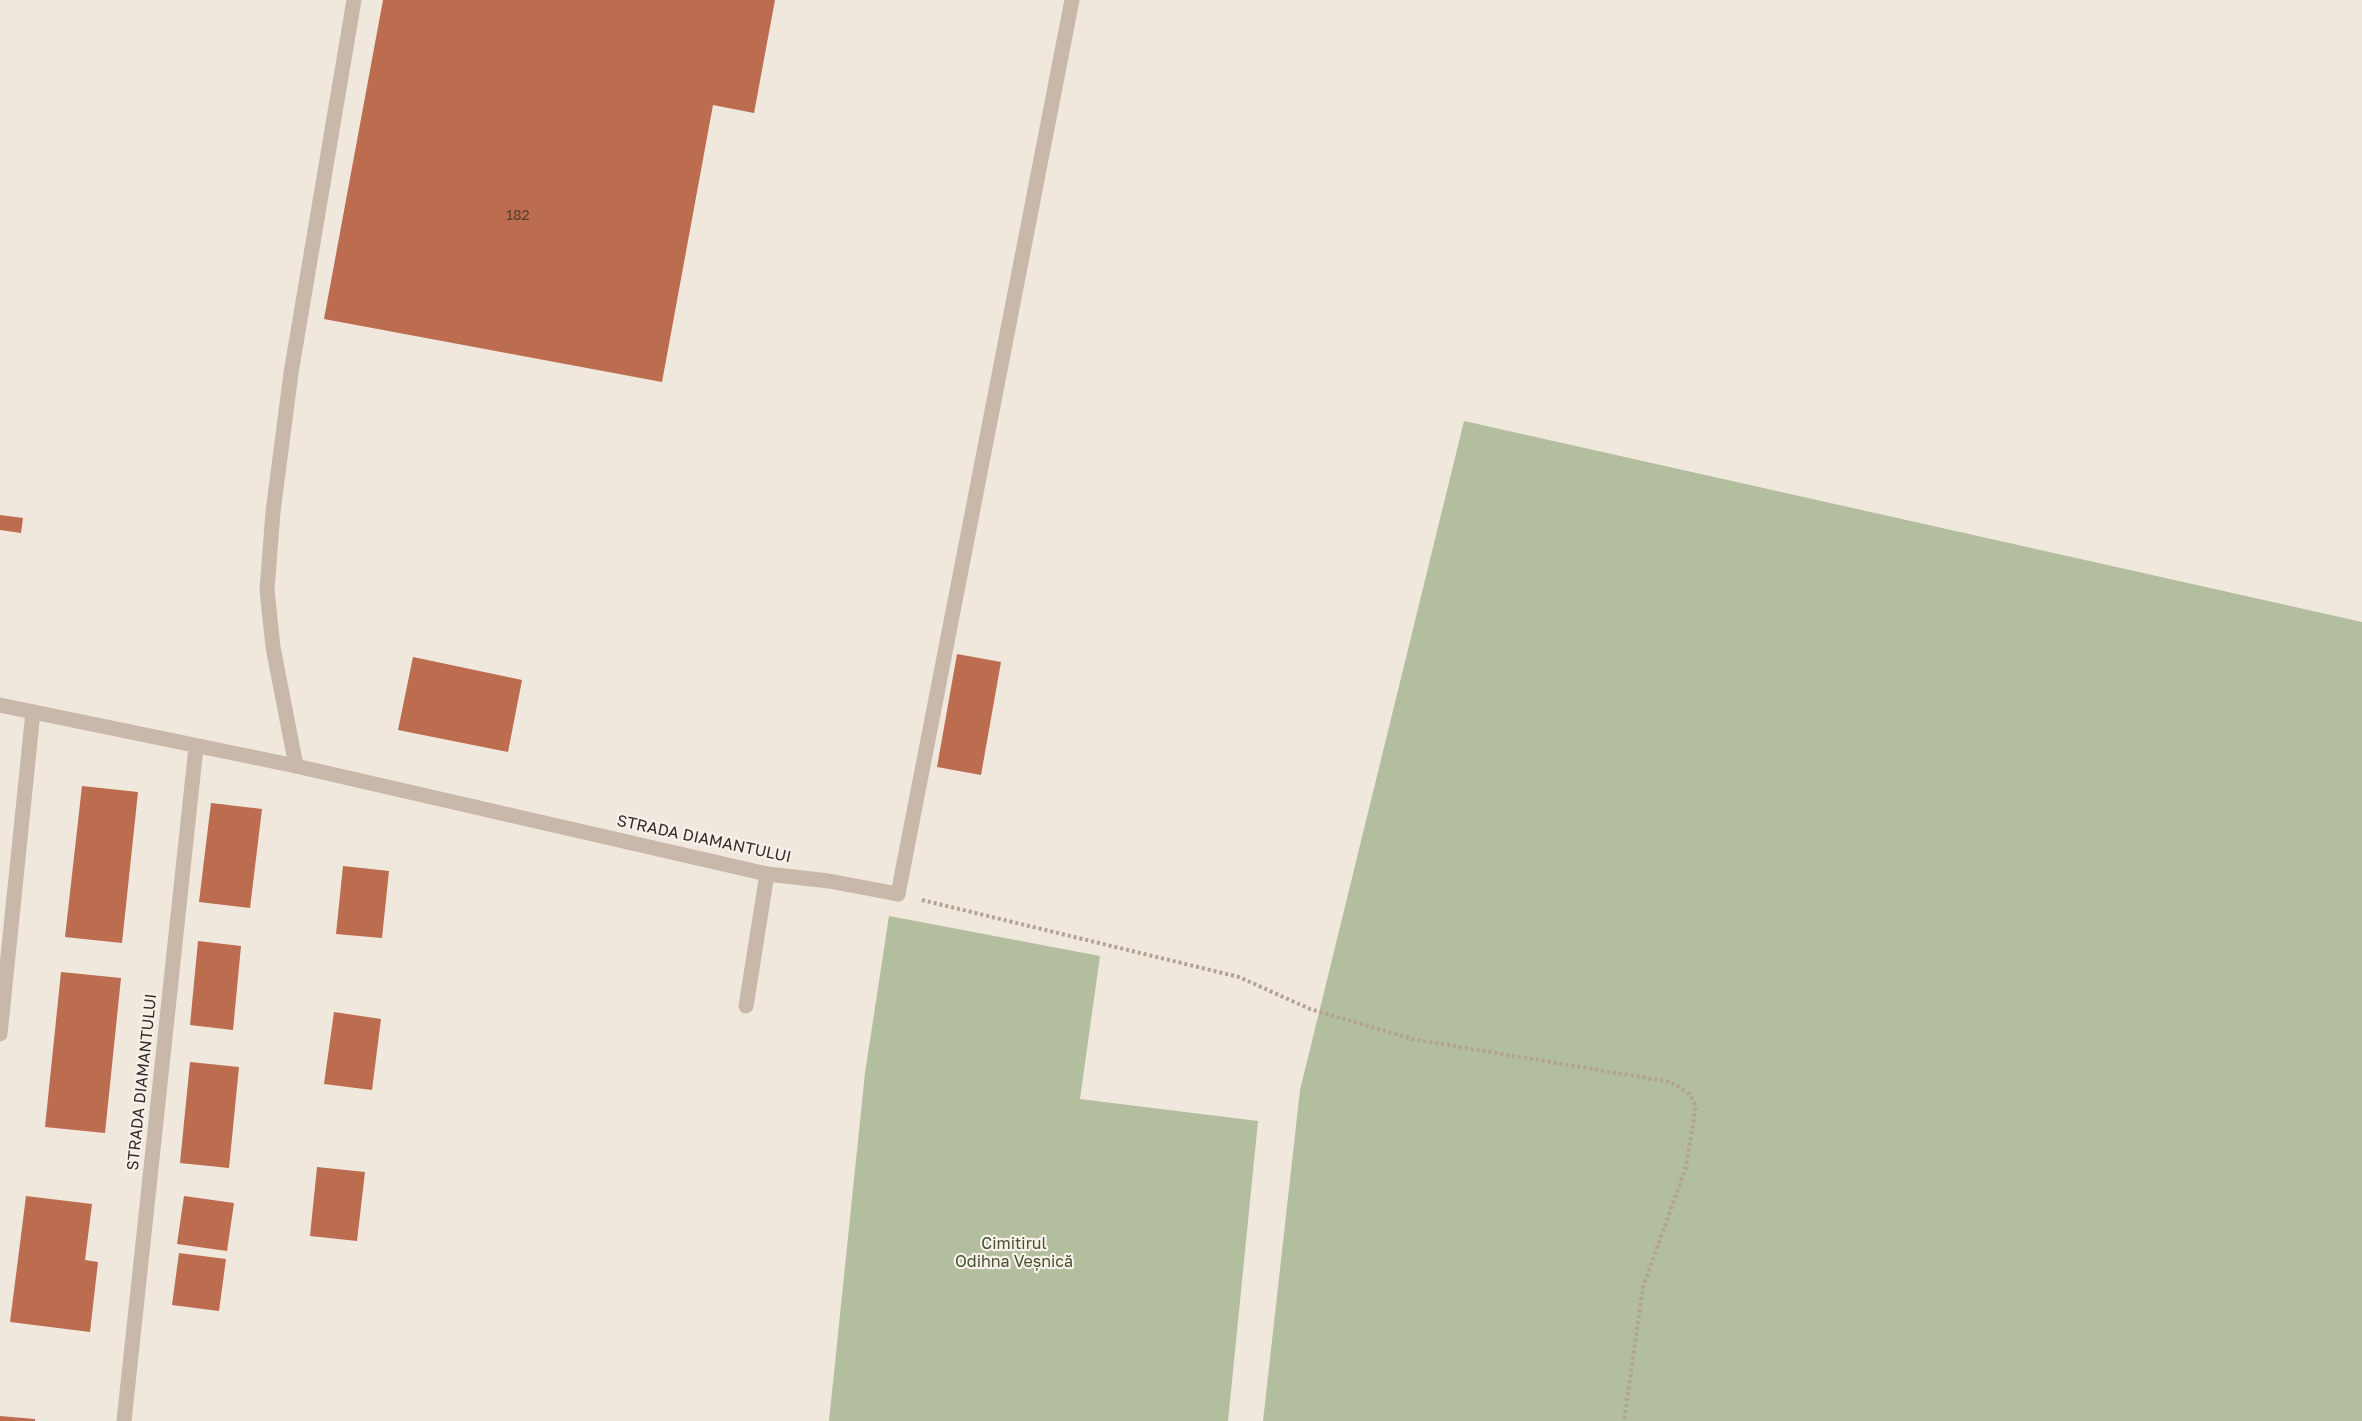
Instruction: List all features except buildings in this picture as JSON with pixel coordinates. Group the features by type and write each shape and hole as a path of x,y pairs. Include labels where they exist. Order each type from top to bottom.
{"street":[{"path":"296,766 273,647 267,590 272,523 291,373 354,0"},
{"path":"898,894 1072,0"},
{"name":"STRADA DIAMANTULUI","path":"0,705 296,766 767,874 829,881 898,894"},
{"path":"0,1034 33,712"},
{"name":"STRADA DIAMANTULUI","path":"124,1421 196,747"},
{"path":"746,1006 767,874"}],"path":[{"path":"898,894 1239,977 1310,1009 1412,1039 1671,1082 1689,1094 1696,1107 1686,1167 1643,1287 1624,1421"}],"green space":[{"path":"1464,421 2362,622 2362,1421 1263,1421 1300,1090"},
{"name":"Cimitirul Odihna Veșnică","path":"889,916 1100,956 1080,1099 1258,1121 1228,1421 829,1421 865,1073"}]}
